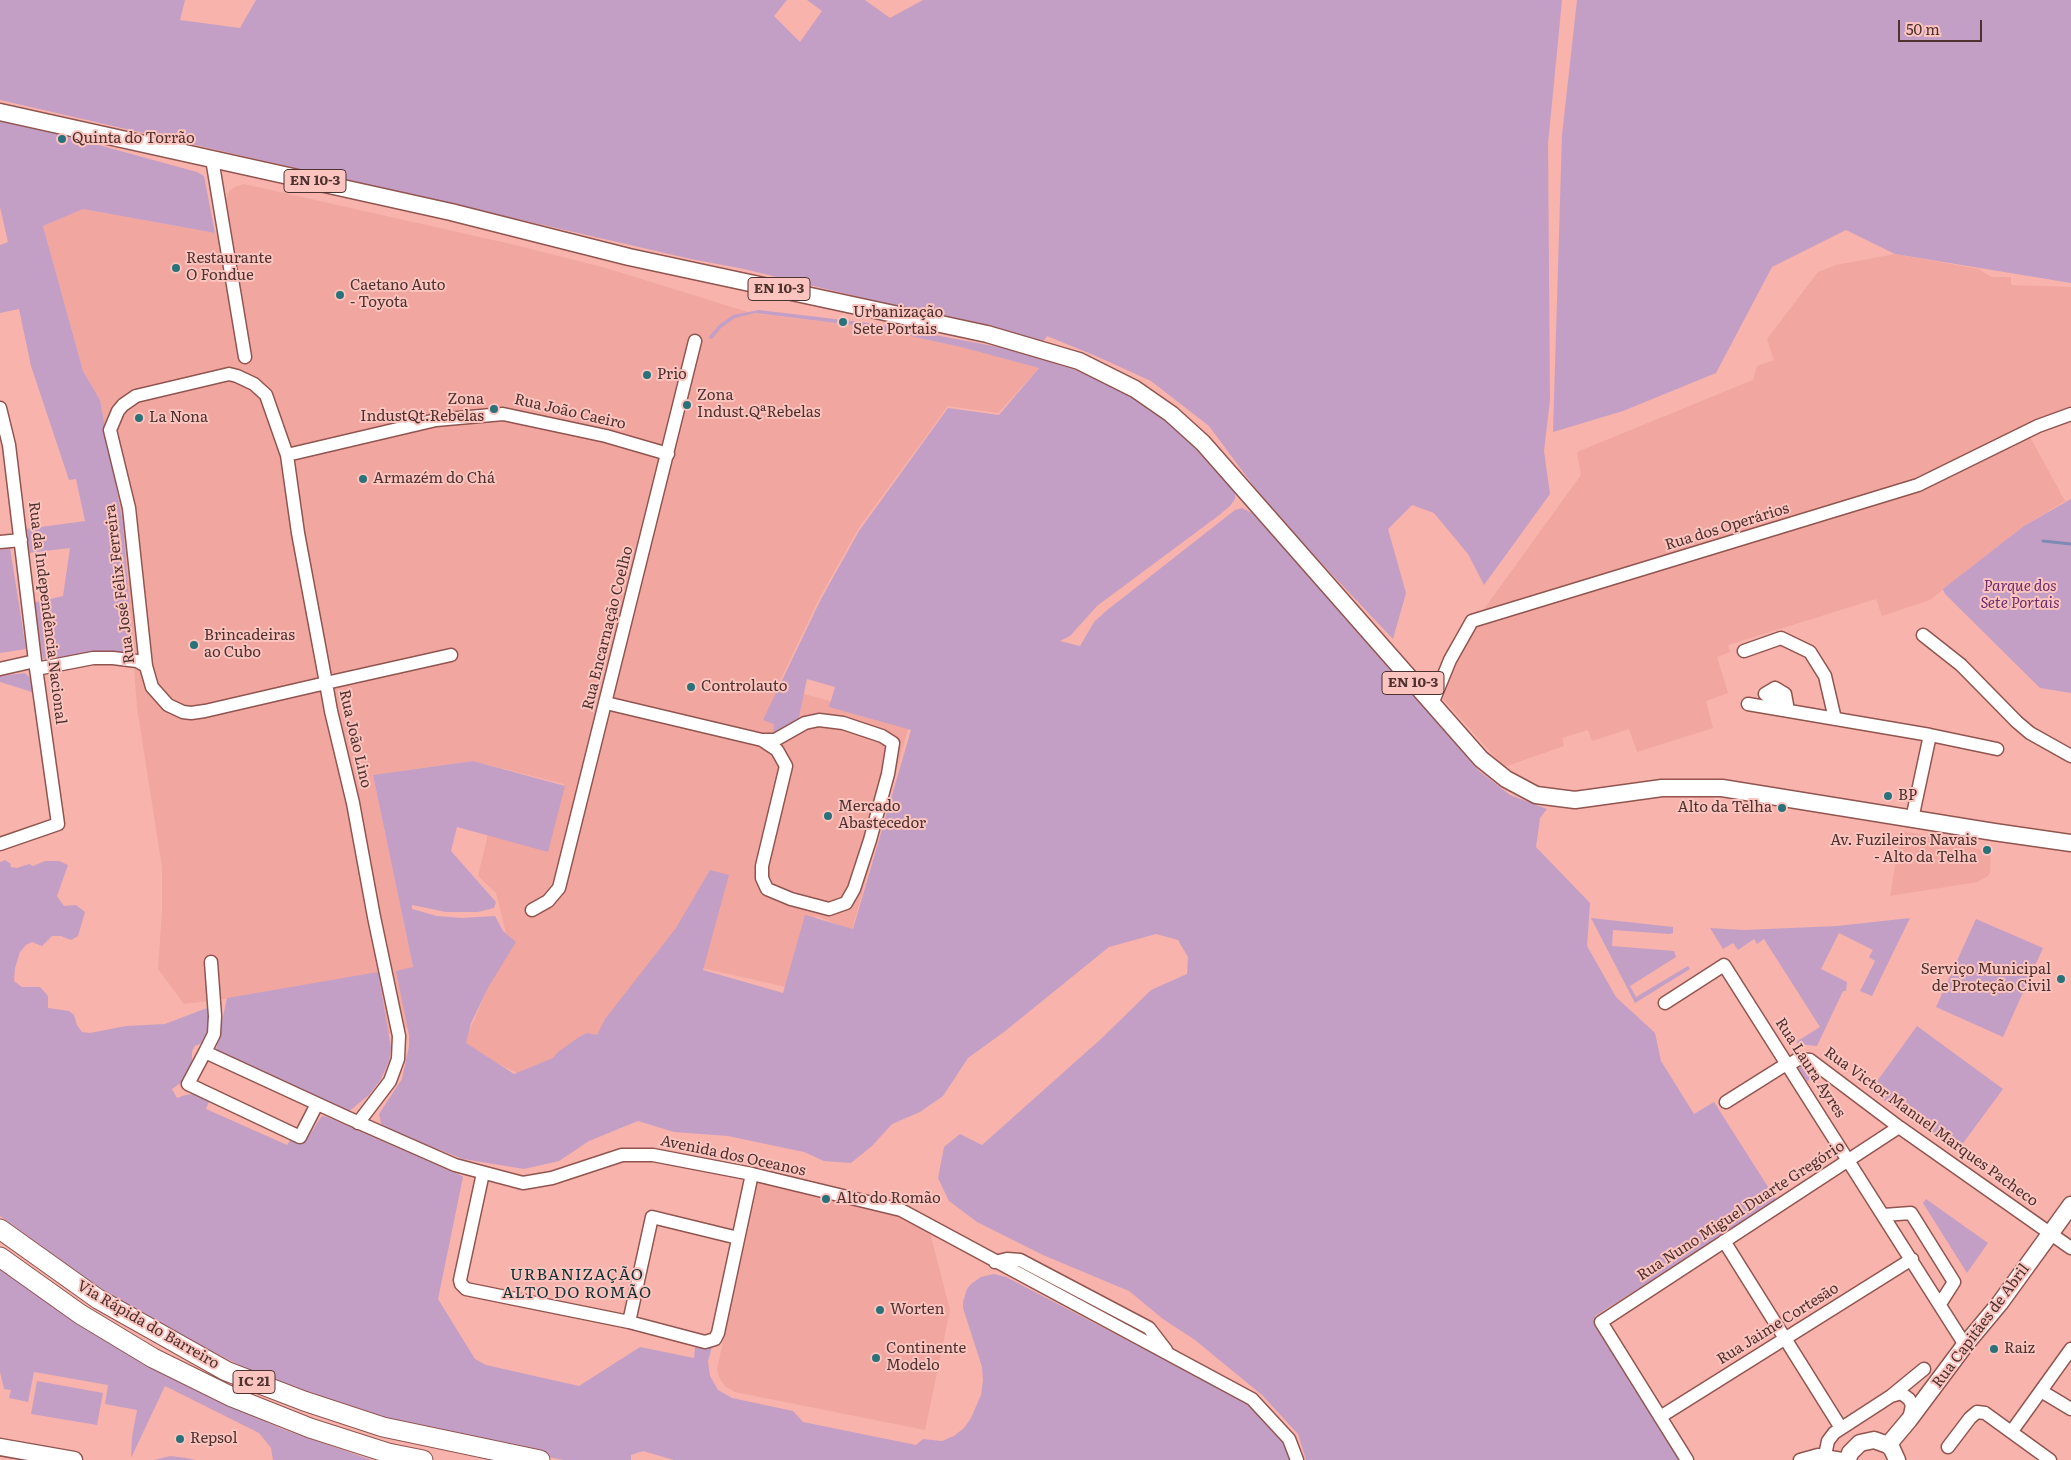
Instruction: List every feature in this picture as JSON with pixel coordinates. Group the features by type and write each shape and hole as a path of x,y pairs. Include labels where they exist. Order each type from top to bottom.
{"highway":[{"name":"Via Rápida do Barreiro","path":"0,1229 98,1300 226,1371 304,1401 383,1427 540,1460"},
{"name":"Via Rápida do Barreiro","path":"0,1257 88,1319 153,1358 223,1393 310,1428 388,1453 423,1460"}],"main road":[{"name":"EN 10-3","path":"0,112 442,210 629,257 986,334 1079,361 1135,389 1171,414 1204,443 1481,759 1506,779 1536,795 1575,800 1662,788 1722,788 2003,834 2071,843"},
{"name":"Rua Capitães de Abril","path":"1888,1444 1909,1420 1965,1345 2000,1303 2071,1205"},
{"path":"1848,1460 1850,1453 1860,1442 1874,1440 1888,1444 1897,1460"},
{"path":"0,1447 74,1460"}],"street":[{"path":"212,159 245,357"},
{"name":"Rua Encarnação Coelho","path":"532,910 548,901 559,888 695,341"},
{"name":"Rua João Lino","path":"228,374 245,379 266,395 287,455 298,533 326,683 353,803 374,917 400,1036 398,1059 390,1081 358,1123"},
{"name":"Rua José Félix Ferreira","path":"228,374 136,396 123,405 111,425 111,435 129,508 146,666 152,688 157,695 175,710 191,713 451,655"},
{"name":"Rua da Independência Nacional","path":"0,408 9,445 58,824 0,844"},
{"name":"Rua João Caeiro","path":"287,455 436,420 503,414 606,436 668,454"},
{"name":"Rua dos Operários","path":"1432,704 1450,660 1472,621 1918,485 2038,426 2071,414"},
{"path":"0,542 22,540"},
{"path":"1923,634 1961,665 2024,728 2042,741 2071,756"},
{"path":"1744,651 1781,638 1810,652 1825,676 1835,719"},
{"path":"0,669 93,658 113,658 137,662 146,666"},
{"path":"606,703 762,740 775,740 805,723 819,720 843,723 882,736 893,742 888,774 870,840 854,889 846,903 829,909 792,899 767,889 762,878 762,866 786,766 777,750 762,740"},
{"path":"1748,704 1930,735 1997,749"},
{"path":"1912,819 1930,735"},
{"path":"210,962 215,1016 214,1034 188,1084 300,1136 317,1104"},
{"name":"Rua Laura Ayres","path":"1665,1002 1724,965 1789,1064 1965,1345"},
{"name":"Avenida dos Oceanos","path":"205,1052 358,1123 455,1165 523,1183 552,1178 608,1158 630,1155 653,1155 752,1174 901,1210 995,1262 1007,1259 1020,1260 1149,1328 1169,1354 1252,1398 1289,1439 1297,1460"},
{"name":"Rua Victor Manuel Marques Pacheco","path":"1789,1064 1798,1059 1810,1060 1899,1127 2071,1248"},
{"path":"1726,1102 1789,1064"},
{"name":"Rua Nuno Miguel Duarte Gregório","path":"1660,1417 1601,1322 1899,1127"},
{"path":"483,1172 460,1280 462,1287 470,1291 629,1322 705,1342 715,1339 718,1332 752,1174"},
{"path":"1884,1216 1911,1213 1954,1282 1940,1304"},
{"path":"629,1322 652,1217 738,1238"},
{"path":"1724,1241 1841,1428"},
{"name":"Rua Jaime Cortesão","path":"1660,1417 1912,1259"},
{"path":"2012,1431 2071,1350"},
{"path":"1825,1455 1830,1437 1891,1396 1924,1369"},
{"path":"2041,1391 2071,1409"},
{"path":"1891,1396 1901,1393 1909,1399 1912,1405 1909,1420"},
{"path":"1948,1447 1970,1418 1977,1412 1985,1413 2050,1460"},
{"path":"1660,1417 1687,1460"},
{"path":"1800,1460 1810,1456 1825,1455 1848,1460"}],"shaded area":[{"path":"244,184 515,245 606,268 751,313 868,327 962,347 1039,368 998,413 948,406 858,529 820,597 777,687 910,722 852,930 816,916 786,987 658,958 595,1038 523,1076 463,1046 508,941 496,893 478,876 488,834 547,851 564,784 473,761 373,775 413,968 397,971 408,1028 388,1034 378,973 247,996 184,1004 158,969 162,912 162,867 137,707 123,523 100,400 83,371 43,226 83,209 231,236 226,199 229,191"},
{"path":"1895,254 1979,269 1991,277 2011,277 2011,285 2071,287 2071,420 2030,437 2065,501 2024,526 1930,600 1882,616 1876,599 1728,645 1730,652 1717,657 1728,693 1706,701 1713,728 1637,752 1629,729 1592,741 1588,730 1562,738 1564,746 1504,767 1443,699 1452,672 1484,609 1581,475 1577,452 1753,380 1757,366 1774,360 1767,339 1818,272 1836,265"},
{"path":"1901,831 1953,840 1965,846 1991,852 1990,872 1988,876 1977,882 1890,896"},
{"path":"760,1176 901,1210 928,1225 950,1310 925,1430 735,1392 725,1386 719,1377 717,1369"}],"green space":[{"path":"0,0 185,0 180,20 240,28 256,0 787,0 774,16 800,42 822,11 807,0 865,0 890,18 923,0 1562,0 1548,144 1550,400 1544,451 1550,494 1484,585 1468,554 1434,513 1412,505 1388,529 1406,593 1393,639 1272,511 1209,426 1151,381 1047,336 1043,342 744,269 691,259 0,100"},
{"path":"1577,0 2071,0 2071,283 1895,254 1846,230 1772,267 1716,373 1623,411 1553,432 1562,135"},
{"path":"0,118 197,172 204,176 215,233 83,209 43,226 83,371 100,400 123,523 133,652 96,653 43,659 33,603 63,596 70,548 28,553 26,529 85,521 76,479 69,480 31,366 19,309 0,313 0,245 8,242 0,207"},
{"path":"759,310 877,324 1009,349 1088,374 1120,388 1164,418 1197,448 1235,491 1235,499 1218,516 1097,606 1070,636 1060,641 1080,646 1094,622 1106,611 1235,510 1242,508 1252,513 1346,616 1479,771 1510,795 1547,809 1540,818 1536,847 1590,903 1587,946 1616,997 1655,1033 1661,1061 1694,1114 1714,1102 1777,1201 1595,1316 1600,1329 1681,1460 1306,1460 1298,1434 1262,1395 1195,1340 1163,1319 1129,1291 1043,1255 977,1222 949,1201 938,1178 944,1147 960,1134 982,1145 1102,1038 1151,990 1187,974 1188,957 1178,940 1156,934 1109,947 1004,1032 968,1058 943,1096 920,1112 892,1124 872,1146 851,1163 824,1161 804,1152 728,1136 674,1132 638,1121 589,1141 559,1161 524,1169 463,1159 391,1131 381,1124 379,1114 402,1079 409,1046 409,1035 396,971 413,967 373,775 473,761 565,786 548,852 457,827 451,851 496,902 494,908 478,912 446,912 412,905 412,909 437,916 462,918 495,916 503,931 516,942 489,986 471,1023 466,1043 514,1074 553,1058 558,1052 587,1033 597,1035 605,1019 676,928 710,870 729,875 703,970 783,993 805,915 853,929 911,730 829,707 835,687 807,679 798,721 773,735 774,724 763,720 821,599 859,531 948,408 999,415 1039,368 961,347 868,327 755,313 735,318 721,328 712,339 708,338 719,325 733,315"},
{"name":"Parque dos Sete Portais","path":"2071,499 2071,693 2040,688 1945,594 1943,589 2024,526"},
{"path":"10,548 26,649 0,653 0,550"},
{"path":"25,673 30,678 32,692 0,682 0,676"},
{"path":"5,860 11,864 10,867 17,868 29,864 33,866 45,861 59,861 68,865 57,896 64,906 76,905 85,912 78,936 71,940 61,936 52,936 42,946 32,942 26,945 20,952 15,968 14,981 22,987 40,987 48,996 48,1008 69,1011 74,1015 77,1025 82,1032 90,1033 126,1026 165,1024 207,1008 211,1024 202,1043 195,1046 192,1051 192,1063 185,1080 172,1089 177,1098 194,1094 209,1102 206,1109 287,1145 291,1139 309,1136 322,1116 327,1117 463,1177 438,1299 475,1359 486,1365 579,1386 640,1347 694,1358 695,1347 712,1347 708,1361 710,1376 718,1390 732,1398 793,1411 803,1422 916,1445 923,1439 942,1441 954,1436 964,1428 971,1418 981,1395 982,1367 963,1308 963,1302 967,1289 971,1284 981,1277 994,1274 1006,1277 1240,1399 1259,1413 1278,1435 1292,1460 674,1460 643,1451 631,1455 631,1460 563,1460 403,1425 265,1378 161,1326 88,1280 0,1216 0,862"},
{"path":"1591,918 1673,927 1673,933 1670,934 1613,930 1612,946 1674,951 1676,957 1630,986 1636,997 1688,966 1690,969 1635,1003"},
{"path":"1910,918 1872,996 1860,991 1875,961 1869,957 1873,950 1839,933 1821,969 1847,982 1846,991 1843,991 1817,1046 1796,1042 1820,1027 1764,939 1757,944 1754,939 1738,950 1733,943 1723,949 1710,928 1744,930 1837,926"},
{"path":"1976,919 2043,948 2003,1037 1936,1007"},
{"path":"378,972 391,1048 389,1061 381,1079 369,1095 348,1112 221,1055 216,1050 227,998"},
{"path":"1917,1026 2003,1089 1958,1150 1870,1091"},
{"path":"1801,1063 1820,1072 1812,1076 1807,1082 1799,1069"},
{"path":"1926,1199 1988,1243 1967,1273 1923,1203"},
{"path":"0,1269 127,1353 170,1377 282,1429 372,1460 273,1460 271,1448 259,1433 165,1386 131,1458 132,1437 137,1410 105,1404 108,1385 34,1372 28,1402 9,1398 11,1390 4,1389 0,1372"},
{"path":"37,1381 103,1393 97,1425 31,1414"},
{"path":"170,1456 187,1458 195,1460 154,1460"}],"waterway":[{"path":"2043,541 2071,544"}],"place":[{"name":"Quinta do Torrão","path":"62,139"},
{"name":"Restaurante O Fondue","path":"176,268"},
{"name":"Caetano Auto - Toyota","path":"340,295"},
{"name":"Urbanização Sete Portais","path":"843,322"},
{"name":"Prio","path":"647,375"},
{"name":"Zona Indust.QªRebelas","path":"687,405"},
{"name":"Zona IndustQt.Rebelas","path":"494,409"},
{"name":"La Nona","path":"139,418"},
{"name":"Armazém do Chá","path":"363,479"},
{"name":"Brincadeiras ao Cubo","path":"194,645"},
{"name":"Controlauto","path":"691,687"},
{"name":"BP","path":"1888,796"},
{"name":"Alto da Telha","path":"1782,808"},
{"name":"Mercado Abastecedor","path":"828,816"},
{"name":"Av. Fuzileiros Navais - Alto da Telha","path":"1987,850"},
{"name":"Serviço Municipal de Proteção Civil","path":"2061,979"},
{"name":"Alto do Romão","path":"826,1199"},
{"name":"Worten","path":"880,1310"},
{"name":"Raiz","path":"1994,1349"},
{"name":"Continente Modelo","path":"876,1358"},
{"name":"Repsol","path":"180,1439"}],"district":[{"name":"URBANIZAÇÃO ALTO DO ROMÃO","path":"577,1284"}]}
